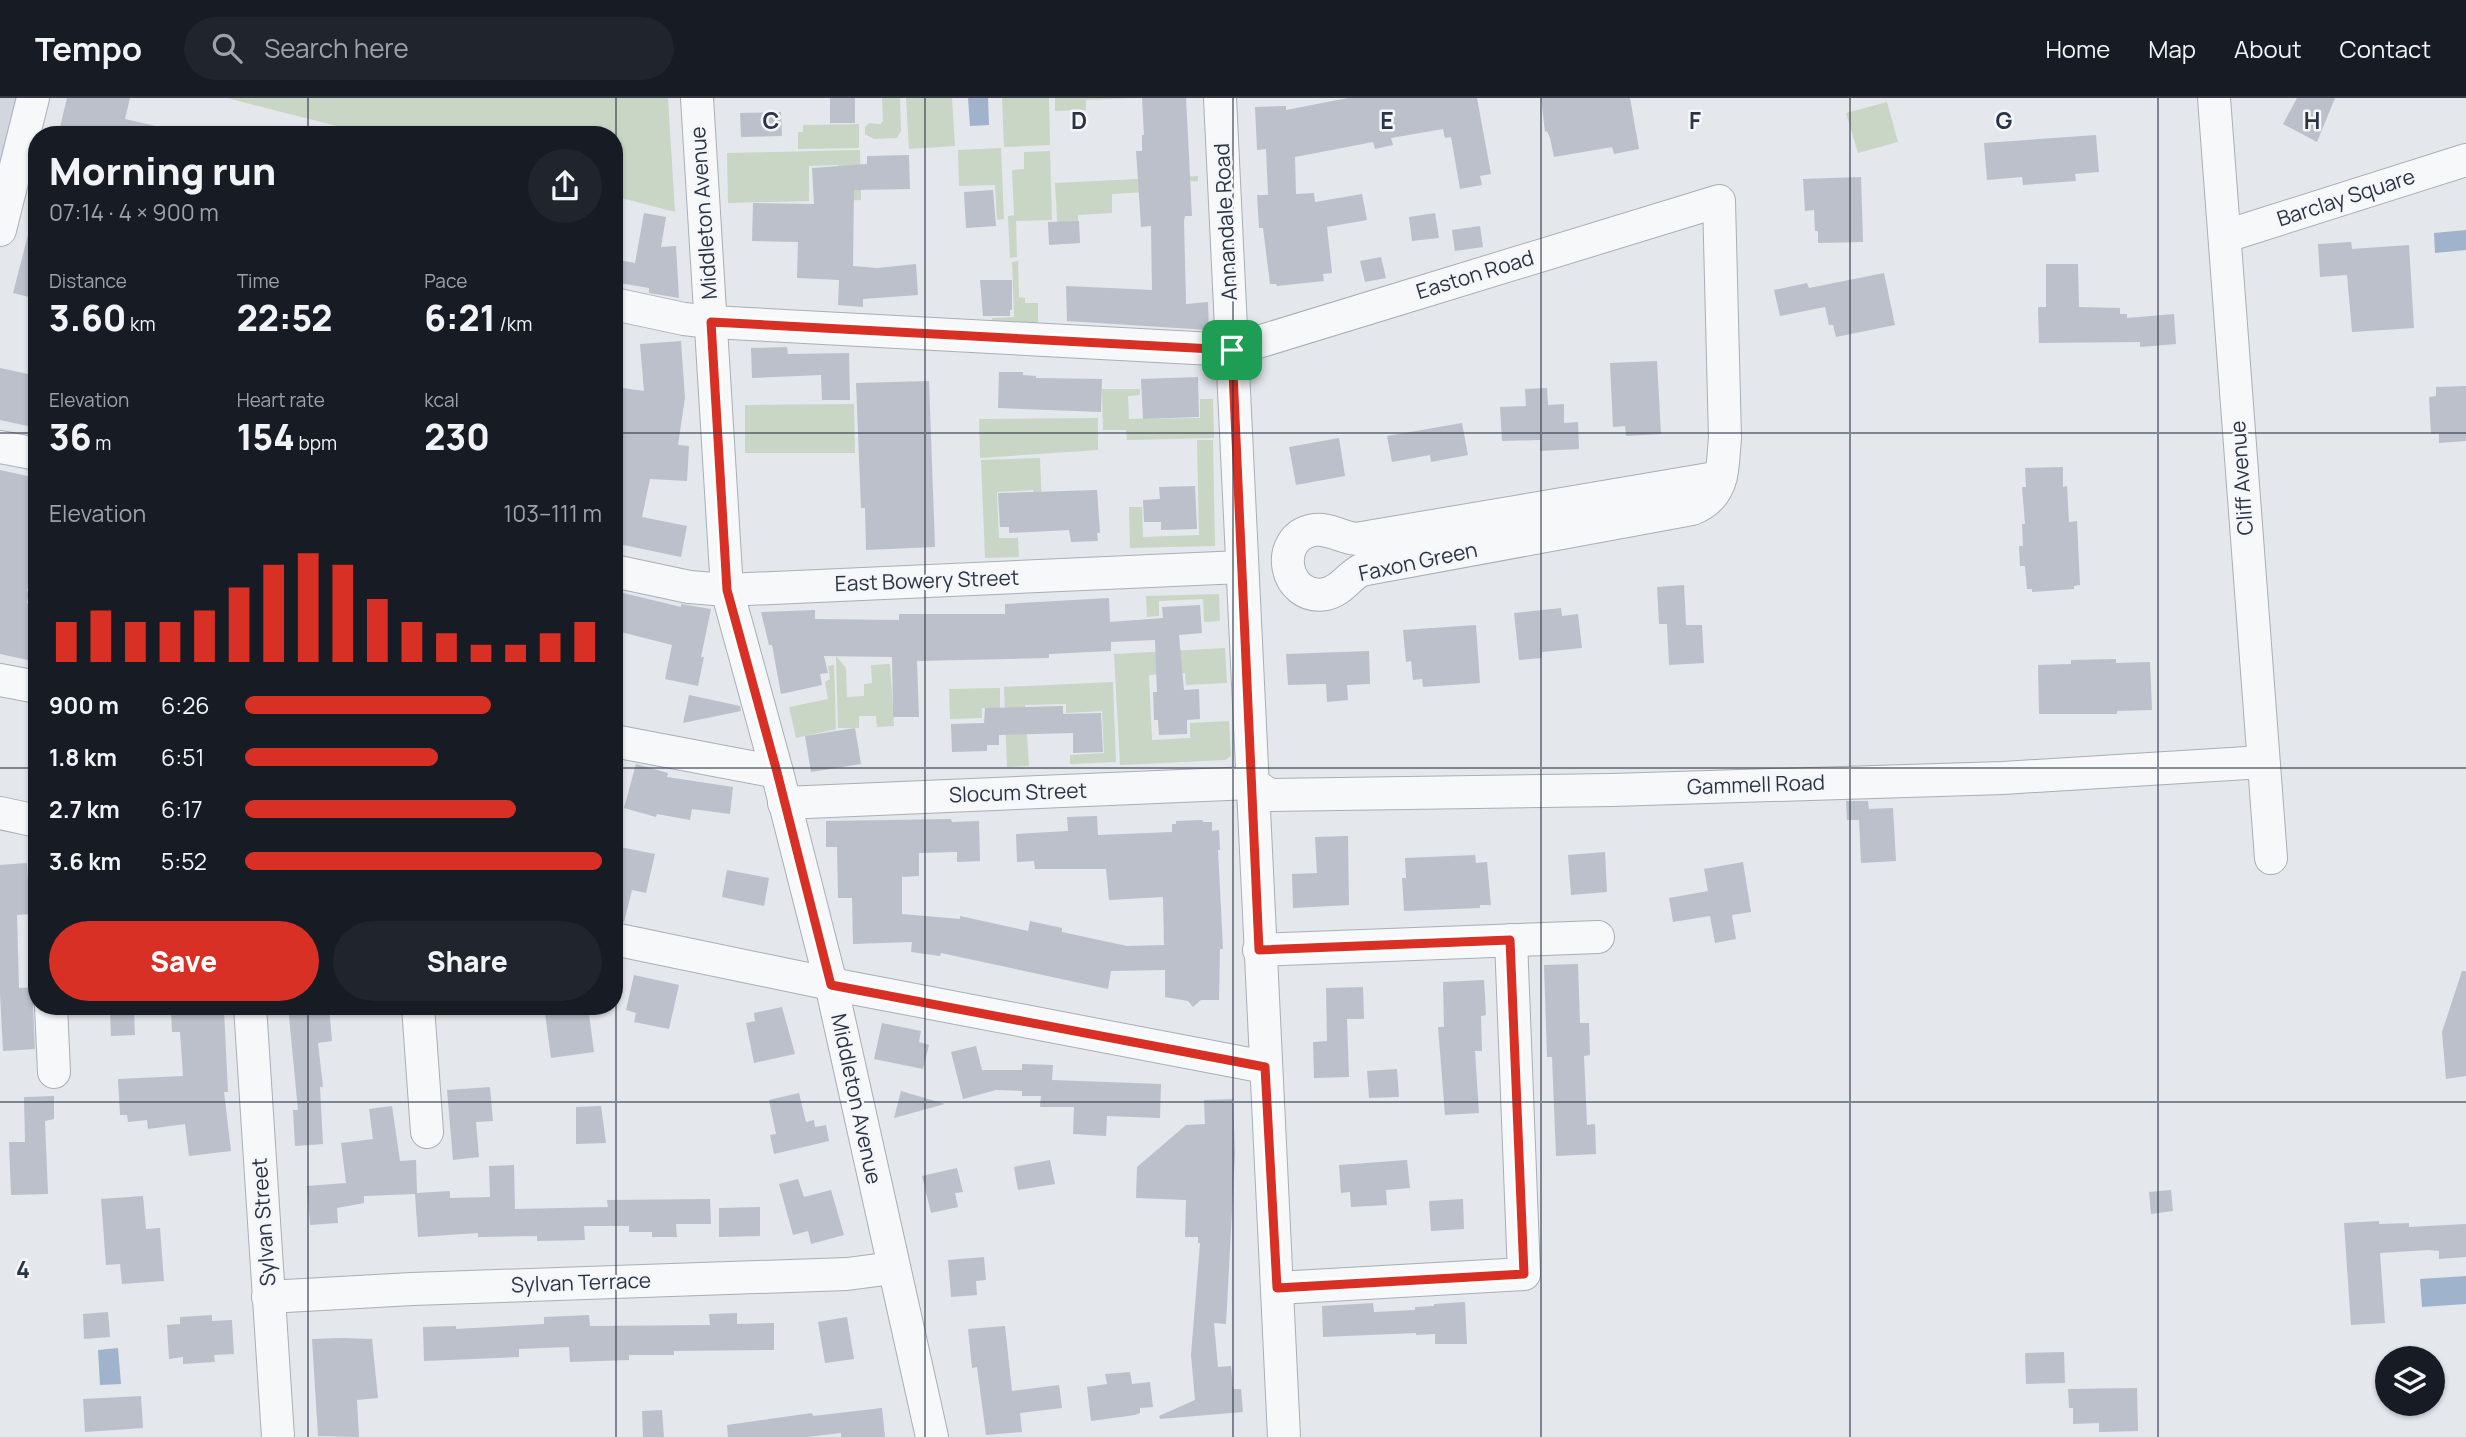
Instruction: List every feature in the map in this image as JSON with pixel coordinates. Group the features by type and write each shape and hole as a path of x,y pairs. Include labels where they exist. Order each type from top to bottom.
{"street":[{"path":"30,126 33,98"},
{"name":"Middleton Avenue","path":"696,98 727,590 831,985 932,1437"},
{"name":"Annandale Road","path":"1220,98 1284,1437"},
{"name":"Cliff Avenue","path":"2214,98 2271,858"},
{"path":"0,230 25,179 28,149"},
{"name":"Barclay Square","path":"2226,236 2466,159"},
{"name":"Easton Road","path":"1232,350 1719,201"},
{"name":"Faxon Green","path":"1719,201 1726,438 1721,477 1712,497 1704,504 1692,509 1360,570 1352,574 1339,589 1329,594 1309,593 1293,582 1286,564 1291,545 1306,532 1316,530 1326,530 1345,538 1356,539 1721,477"},
{"path":"623,306 711,322 1232,350"},
{"path":"0,447 28,452"},
{"name":"East Bowery Street","path":"623,573 689,587 727,590 1241,567"},
{"path":"0,680 28,685"},
{"path":"623,743 777,772"},
{"name":"Gammell Road","path":"1251,783 1270,795 1362,795 1989,778 2263,762"},
{"name":"Slocum Street","path":"784,803 1251,783"},
{"path":"0,813 28,819"},
{"path":"1259,950 1598,937"},
{"path":"1277,1288 1524,1274 1510,940"},
{"path":"623,941 831,985 1265,1067"},
{"path":"51,1015 54,1072"},
{"name":"Sylvan Street","path":"251,1015 278,1437"},
{"path":"419,1015 427,1132"},
{"name":"Sylvan Terrace","path":"268,1297 412,1289 846,1274 893,1268"}],"shaded area":[{"path":"0,98 17,98 0,163"}],"green space":[{"path":"227,98 668,98 675,212 623,198 623,126 337,126"},
{"path":"882,98 900,98 901,131 897,138 874,139 865,134 865,127 869,123 880,124 883,121"},
{"path":"906,98 952,98 955,146 909,149"},
{"path":"1002,98 1049,98 1050,145 1004,147"},
{"path":"1055,98 1138,98 1086,100 1086,110 1055,111"},
{"path":"1887,102 1898,142 1858,153 1846,113"},
{"path":"859,124 859,148 798,149 798,132 803,132 803,125"},
{"path":"1001,148 1004,219 997,220 995,185 959,186 958,150"},
{"path":"860,150 861,200 840,201 838,165 809,166 809,201 728,203 727,153"},
{"path":"1050,151 1052,220 1016,221 1017,257 1010,258 1008,216 1014,215 1012,170 1024,169 1024,152"},
{"path":"1198,176 1198,181 1145,183 1145,192 1112,194 1112,213 1078,215 1078,234 1058,235 1055,183"},
{"path":"1018,261 1019,297 1025,298 1025,303 1038,303 1038,323 992,323 992,318 1014,317 1012,262"},
{"path":"1102,389 1140,389 1140,395 1128,396 1129,419 1200,418 1200,399 1213,399 1214,438 1127,440 1126,430 1103,430"},
{"path":"854,404 855,453 745,453 745,405"},
{"path":"1098,418 1098,450 980,458 979,419"},
{"path":"1197,440 1213,440 1215,546 1130,548 1129,507 1142,507 1143,537 1199,535"},
{"path":"1040,458 1043,530 1035,530 1033,490 997,492 999,538 1018,538 1019,557 985,558 981,460"},
{"path":"1219,594 1220,621 1204,622 1203,599 1159,601 1159,616 1147,617 1146,596"},
{"path":"1225,648 1227,683 1186,685 1185,673 1149,675 1152,740 1190,738 1190,723 1229,721 1231,756 1225,760 1120,765 1114,654"},
{"path":"836,656 846,668 847,697 864,696 864,684 872,683 871,665 890,664 894,726 877,727 876,716 859,716 859,728 838,728"},
{"path":"834,665 836,729 796,738 789,707 828,699 825,682 830,679 828,666"},
{"path":"1113,682 1116,762 1070,764 1070,755 1104,753 1102,711 1066,713 1066,704 1025,705 1029,766 1007,767 1004,687"},
{"path":"1000,688 1000,708 982,708 982,718 950,719 949,689"}],"water":[{"path":"968,98 988,98 989,125 970,126"},
{"path":"2466,230 2466,250 2435,253 2434,233"},
{"path":"2466,1276 2466,1304 2422,1307 2420,1279"},
{"path":"118,1348 121,1384 100,1385 98,1350"}],"building":[{"path":"67,98 130,98 125,119 156,126 60,126"},
{"path":"830,98 855,98 855,123 830,123"},
{"path":"1142,98 1186,98 1192,216 1185,216 1184,221 1186,304 1208,302 1209,330 1067,321 1066,286 1152,290 1151,226 1141,227 1136,151 1142,151 1144,135"},
{"path":"1348,98 1477,98 1491,174 1480,176 1482,185 1460,189 1451,137 1445,138 1443,129 1391,138 1393,145 1375,149 1373,142 1295,157 1296,194 1314,193 1315,202 1362,194 1367,220 1327,227 1332,273 1323,274 1324,281 1277,286 1270,284 1263,228 1259,228 1257,195 1268,195 1266,149 1257,150 1255,107 1286,106 1286,110"},
{"path":"1541,98 1630,98 1639,149 1614,154 1612,147 1554,157 1550,138 1547,131 1545,132"},
{"path":"2297,98 2335,98 2317,142 2283,124"},
{"path":"781,112 782,136 741,137 740,113"},
{"path":"2096,135 2099,172 2075,174 2076,181 2023,185 2022,177 1987,180 1984,143"},
{"path":"909,155 910,189 854,190 853,266 877,268 916,264 918,295 863,299 863,307 838,305 839,280 797,278 798,242 752,241 753,203 814,204 812,168 867,164 867,156"},
{"path":"1861,177 1863,242 1818,243 1814,210 1805,211 1803,179"},
{"path":"993,190 996,226 966,228 964,192"},
{"path":"644,213 666,217 661,247 676,246 679,298 649,293 649,288 623,284 623,261 635,263"},
{"path":"1435,213 1439,238 1412,241 1409,217"},
{"path":"1079,221 1080,243 1049,245 1048,222"},
{"path":"1480,226 1483,247 1455,251 1452,230"},
{"path":"28,235 28,297 13,293"},
{"path":"2351,242 2352,249 2409,245 2414,328 2352,332 2347,275 2320,277 2318,244"},
{"path":"1381,257 1386,278 1365,282 1360,261"},
{"path":"2046,264 2078,264 2079,307 2120,308 2120,314 2127,314 2127,318 2174,314 2176,344 2140,347 2140,342 2039,343 2038,307 2046,307"},
{"path":"1884,273 1895,325 1836,337 1833,325 1829,325 1825,307 1780,316 1774,290 1807,283 1809,288"},
{"path":"980,280 1012,280 1010,316 983,316"},
{"path":"681,341 685,398 678,445 689,446 687,481 650,479 642,517 687,526 681,557 623,545 623,388 644,391 640,344"},
{"path":"787,347 788,354 849,353 850,400 822,400 821,375 752,378 751,348"},
{"path":"1657,361 1661,434 1626,436 1625,426 1613,427 1610,363"},
{"path":"0,368 28,374 28,426 0,420"},
{"path":"999,372 1023,372 1023,375 1036,378 1102,379 1101,412 998,408"},
{"path":"1198,377 1199,417 1143,419 1141,379"},
{"path":"929,381 935,547 866,550 865,508 861,508 856,383"},
{"path":"2466,386 2466,441 2439,443 2439,433 2431,434 2429,397 2436,396 2436,387"},
{"path":"1547,388 1548,405 1564,404 1564,423 1578,422 1579,449 1540,451 1540,440 1502,441 1500,407 1526,406 1525,389"},
{"path":"1462,423 1468,455 1431,462 1430,455 1392,462 1387,436"},
{"path":"1339,438 1345,476 1296,485 1289,447"},
{"path":"2063,467 2063,487 2067,486 2069,522 2077,521 2080,585 2074,586 2074,589 2032,592 2032,589 2027,589 2025,566 2020,566 2019,546 2023,546 2022,524 2025,524 2022,487 2026,487 2025,468"},
{"path":"0,470 28,476 28,660 0,654"},
{"path":"1195,486 1197,529 1161,530 1161,522 1144,522 1143,500 1160,499 1159,487"},
{"path":"1097,490 1100,533 1097,533 1098,541 1071,542 1069,530 1009,533 1009,527 1000,527 998,493"},
{"path":"1684,585 1686,625 1702,625 1704,663 1669,665 1667,624 1659,624 1657,587"},
{"path":"623,593 681,607 681,604 711,609 698,686 665,679 672,645 623,633"},
{"path":"1109,598 1110,622 1163,618 1162,607 1200,605 1202,633 1179,635 1184,690 1199,689 1200,719 1187,720 1187,734 1159,735 1158,720 1154,720 1153,692 1157,692 1155,640 1111,642 1111,651 1049,654 1049,658 917,661 919,717 893,717 892,657 824,656 828,673 820,674 822,685 781,694 772,645 769,645 761,612 815,610 815,619 899,620 899,614 1005,614 1005,604"},
{"path":"1561,608 1562,616 1578,614 1582,648 1542,652 1542,658 1519,660 1514,613"},
{"path":"1476,625 1480,683 1423,687 1422,679 1413,680 1411,661 1406,662 1403,630"},
{"path":"1369,651 1370,684 1347,685 1348,700 1327,702 1326,684 1288,685 1286,654"},
{"path":"2116,659 2116,663 2150,662 2152,710 2117,711 2117,714 2039,714 2038,665 2071,664 2071,660"},
{"path":"689,695 740,706 741,711 683,723"},
{"path":"1063,706 1063,714 1101,713 1103,752 1073,753 1073,733 999,735 999,745 987,745 987,751 952,752 951,724 984,723 985,708"},
{"path":"855,728 861,764 811,772 805,736"},
{"path":"636,764 668,773 667,777 733,787 730,814 692,809 690,820 657,814 656,817 624,808"},
{"path":"1846,801 1868,801 1869,809 1893,808 1896,861 1861,863 1859,820 1847,820"},
{"path":"1097,816 1098,835 1172,832 1172,824 1176,824 1176,821 1212,822 1212,831 1219,830 1223,949 1220,949 1219,1000 1201,1000 1193,1007 1188,1001 1165,997 1165,970 1111,971 1108,989 941,953 940,956 911,952 912,942 853,944 852,898 838,898 837,847 826,847 826,821 979,821 980,861 957,862 957,852 919,853 919,876 902,877 902,914 960,919 960,916 1028,931 1030,921 1062,928 1062,932 1127,946 1164,945 1163,897 1109,900 1106,869 1035,869 1034,861 1017,862 1016,834 1068,831 1067,817"},
{"path":"1348,836 1349,905 1293,908 1292,874 1317,873 1315,837"},
{"path":"623,848 655,854 646,893 632,890 624,922"},
{"path":"1605,852 1607,892 1571,895 1568,855"},
{"path":"1475,855 1476,863 1487,862 1491,905 1480,905 1480,908 1404,911 1402,878 1406,878 1405,858"},
{"path":"1743,862 1751,912 1732,915 1736,939 1715,943 1710,916 1673,922 1669,898 1708,891 1704,869"},
{"path":"27,863 28,914 17,915 19,988 28,987 28,1015 33,1015 35,1049 3,1051 0,865"},
{"path":"727,870 769,878 764,906 722,897"},
{"path":"1578,964 1580,1023 1589,1023 1590,1055 1584,1056 1587,1125 1595,1124 1596,1154 1556,1156 1552,1057 1547,1057 1544,965"},
{"path":"2462,971 2466,971 2466,1076 2446,1079 2442,1032"},
{"path":"634,975 679,985 669,1029 634,1022 636,1013 626,1010"},
{"path":"1484,980 1486,1015 1481,1016 1482,1051 1475,1051 1479,1113 1445,1115 1438,1027 1444,1027 1443,982"},
{"path":"1363,987 1364,1019 1347,1019 1349,1077 1314,1078 1313,1042 1327,1041 1326,988"},
{"path":"782,1007 795,1054 754,1063 746,1023 755,1021 754,1013"},
{"path":"110,1015 134,1015 135,1035 111,1036"},
{"path":"171,1015 224,1015 228,1092 224,1092 231,1151 189,1156 185,1124 148,1129 147,1120 128,1122 127,1115 120,1115 118,1079 183,1076 180,1032 172,1032"},
{"path":"289,1015 330,1015 332,1041 318,1043 323,1087 320,1087 323,1144 295,1146 293,1110 298,1110"},
{"path":"545,1015 589,1015 594,1052 551,1058"},
{"path":"882,1023 921,1031 919,1042 929,1045 923,1069 874,1059"},
{"path":"976,1046 982,1070 1022,1070 1022,1064 1053,1065 1052,1080 1161,1084 1160,1118 1107,1116 1106,1136 1073,1134 1074,1107 1040,1107 1041,1096 1022,1096 1022,1091 996,1090 963,1099 951,1052"},
{"path":"1397,1069 1399,1097 1369,1098 1367,1071"},
{"path":"490,1087 493,1121 476,1122 479,1157 453,1160 447,1090"},
{"path":"901,1091 945,1104 894,1118"},
{"path":"799,1093 806,1122 814,1120 815,1127 826,1125 829,1141 774,1154 770,1135 776,1134 769,1100"},
{"path":"54,1096 54,1119 45,1121 48,1194 11,1195 9,1142 25,1142 24,1097"},
{"path":"1233,1099 1235,1154 1226,1324 1214,1323 1218,1367 1231,1366 1233,1389 1241,1389 1243,1412 1160,1419 1159,1416 1195,1400 1191,1355 1200,1243 1198,1237 1185,1237 1186,1200 1136,1198 1137,1167 1186,1125 1205,1124 1204,1100"},
{"path":"392,1106 400,1161 416,1160 417,1193 450,1191 450,1198 490,1197 489,1166 514,1165 515,1209 608,1207 607,1200 710,1199 711,1224 676,1224 677,1237 652,1237 652,1232 629,1232 629,1226 584,1226 585,1240 537,1241 537,1236 478,1237 478,1233 418,1237 415,1194 364,1196 364,1203 337,1208 338,1223 310,1225 307,1186 346,1183 341,1143 373,1139 369,1109"},
{"path":"601,1106 606,1143 576,1144 576,1107"},
{"path":"1050,1160 1055,1184 1018,1190 1014,1167"},
{"path":"1407,1160 1410,1188 1386,1190 1387,1205 1351,1207 1350,1192 1341,1193 1339,1165"},
{"path":"957,1168 963,1192 955,1193 958,1207 931,1213 922,1176"},
{"path":"798,1179 804,1197 831,1190 844,1235 811,1244 808,1231 793,1235 779,1184"},
{"path":"2171,1190 2173,1211 2151,1214 2149,1192"},
{"path":"143,1196 146,1229 160,1228 164,1281 122,1284 120,1264 106,1265 101,1199"},
{"path":"1463,1199 1464,1229 1431,1231 1429,1201"},
{"path":"760,1207 760,1236 719,1237 719,1208"},
{"path":"2379,1221 2379,1224 2409,1223 2409,1227 2466,1224 2466,1257 2439,1259 2439,1251 2429,1250 2380,1253 2385,1323 2351,1325 2344,1223"},
{"path":"984,1257 986,1280 976,1281 977,1295 951,1297 948,1260"},
{"path":"1465,1302 1467,1344 1435,1344 1435,1334 1416,1333 1323,1337 1322,1306 1373,1303 1374,1312 1415,1310 1415,1307"},
{"path":"108,1312 110,1337 84,1339 83,1314"},
{"path":"737,1313 737,1324 774,1323 774,1350 674,1351 674,1355 629,1355 629,1360 570,1362 569,1347 519,1349 519,1357 424,1361 423,1327 456,1326 456,1329 544,1324 544,1317 589,1315 590,1326 710,1325 709,1314"},
{"path":"212,1315 212,1321 232,1320 234,1354 214,1355 215,1362 183,1364 183,1357 169,1359 167,1325 180,1324 180,1317"},
{"path":"847,1317 854,1359 825,1363 818,1322"},
{"path":"1005,1326 1012,1391 1059,1385 1062,1408 1020,1413 1022,1432 986,1435 977,1367 972,1368 968,1329"},
{"path":"312,1339 372,1339 378,1398 357,1400 359,1437 318,1436"},
{"path":"2064,1352 2065,1383 2026,1384 2025,1353"},
{"path":"1130,1372 1132,1384 1150,1382 1153,1407 1140,1408 1140,1413 1135,1415 1091,1421 1087,1387 1107,1384 1105,1374"},
{"path":"2137,1388 2138,1431 2099,1432 2099,1423 2073,1424 2073,1408 2069,1408 2068,1389"},
{"path":"141,1396 143,1428 85,1432 83,1399"},
{"path":"882,1408 885,1437 841,1437 841,1433 808,1437 728,1437 727,1425 812,1413 813,1416"},
{"path":"662,1410 664,1437 643,1437 642,1411"}],"route":[{"path":"711,322 1232,350 1259,950 1510,940 1524,1274 1277,1288 1265,1067 831,985 727,590 711,322"}]}
